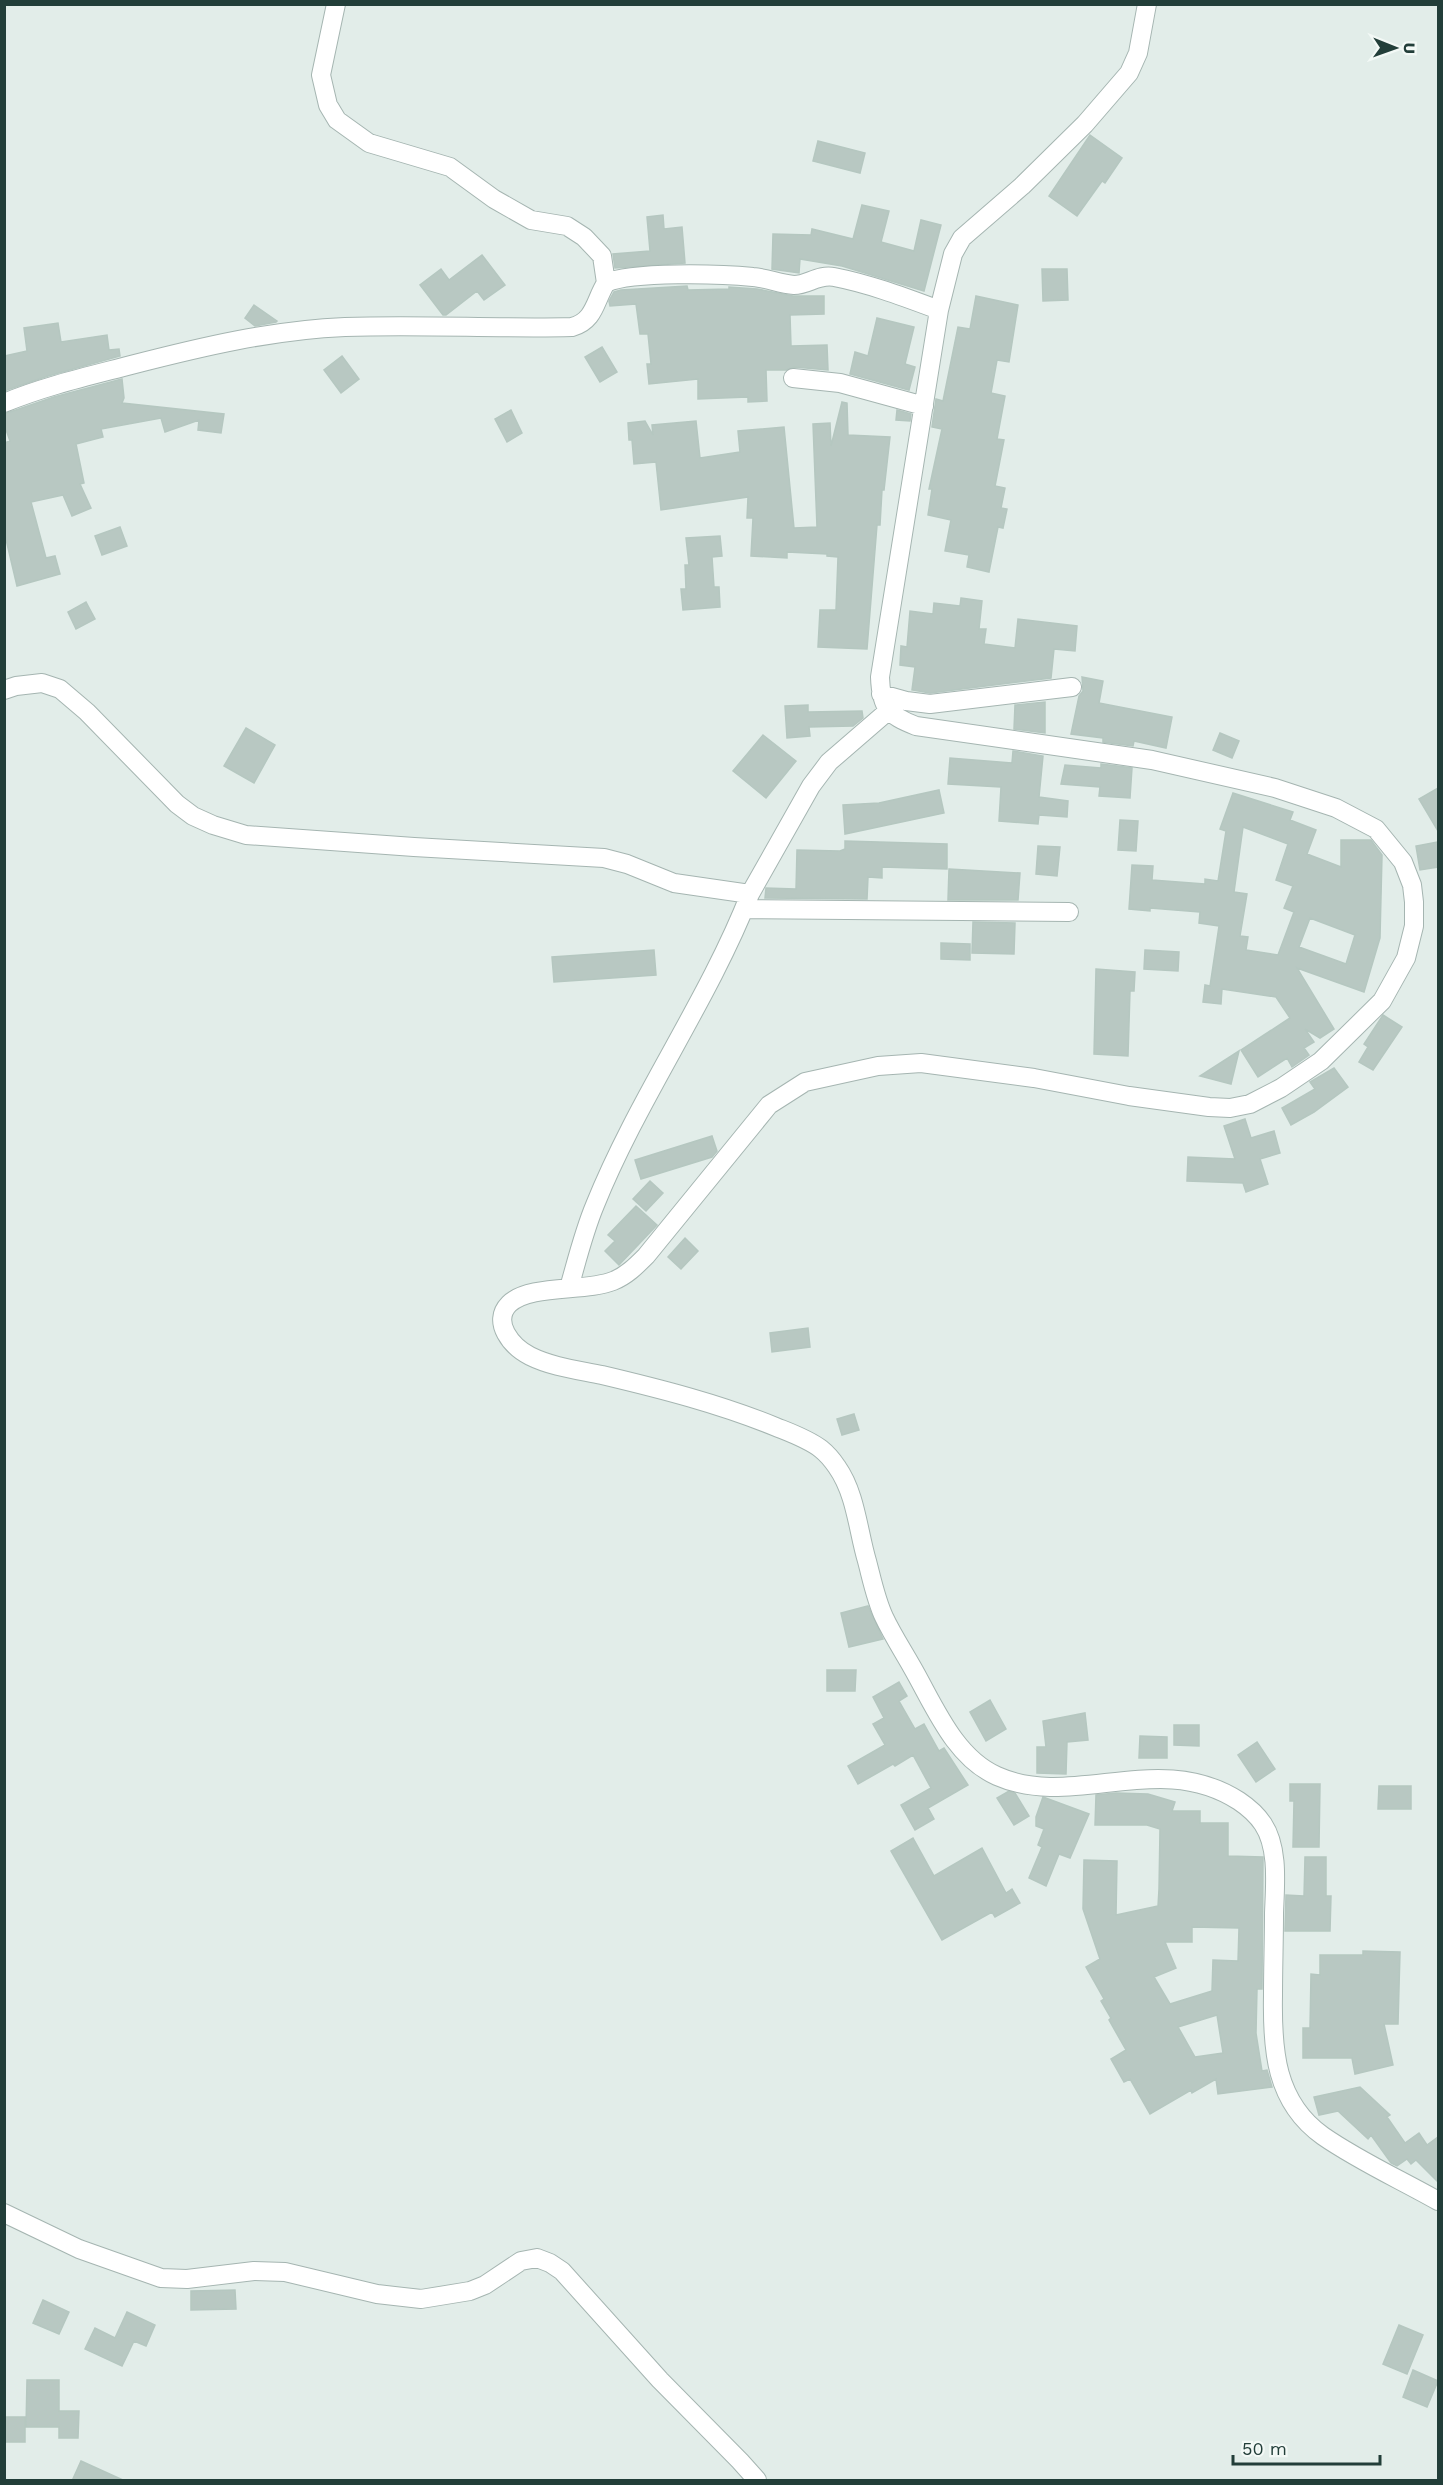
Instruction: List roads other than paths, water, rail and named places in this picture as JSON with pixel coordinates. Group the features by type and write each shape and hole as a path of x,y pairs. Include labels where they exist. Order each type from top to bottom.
{"street":[{"path":"4,403 114,370 202,347 275,333 354,327 572,327 581,325 589,318 606,282 602,256 584,237 567,226 531,220 512,211 450,167 369,143 337,120 328,105 321,75 336,4"},
{"path":"1147,4 1138,53 1129,73 1078,132 1022,186 962,238 952,254 939,310 880,677 884,703 897,719 916,726 1152,760 1275,788 1336,808 1376,829 1403,862 1412,885 1414,902 1414,926 1406,958 1383,1001 1321,1061 1281,1088 1250,1104 1230,1108 1209,1107 1129,1096 1034,1078 921,1063 878,1066 805,1082 769,1105 646,1256 628,1273 612,1282 525,1295 511,1301 505,1310 502,1322 504,1332 513,1344 527,1355 548,1363 651,1387 748,1416 797,1435 822,1449 839,1470 851,1496 865,1557 883,1615 952,1737 969,1756 993,1775 1015,1783 1064,1785 1177,1779 1225,1792 1249,1808 1264,1825 1272,1845 1275,1888 1272,2026 1274,2055 1280,2083 1295,2109 1321,2135 1438,2201"},
{"path":"606,282 614,279 658,275 755,277 799,285 820,276 831,276 877,287 939,310"},
{"path":"793,378 840,382 924,406"},
{"path":"4,690 36,684 55,685 87,712 177,804 203,820 246,835 402,847 604,858 627,864 674,883 748,902 1070,912"},
{"path":"569,1288 594,1205 603,1186 748,902 811,786 829,762 884,703 906,701 930,704 1072,687"},
{"path":"4,2212 79,2248 161,2278 187,2279 254,2271 285,2272 377,2294 421,2299 470,2291 485,2285 521,2261 537,2259 550,2263 562,2271 652,2372 757,2481"}]}
